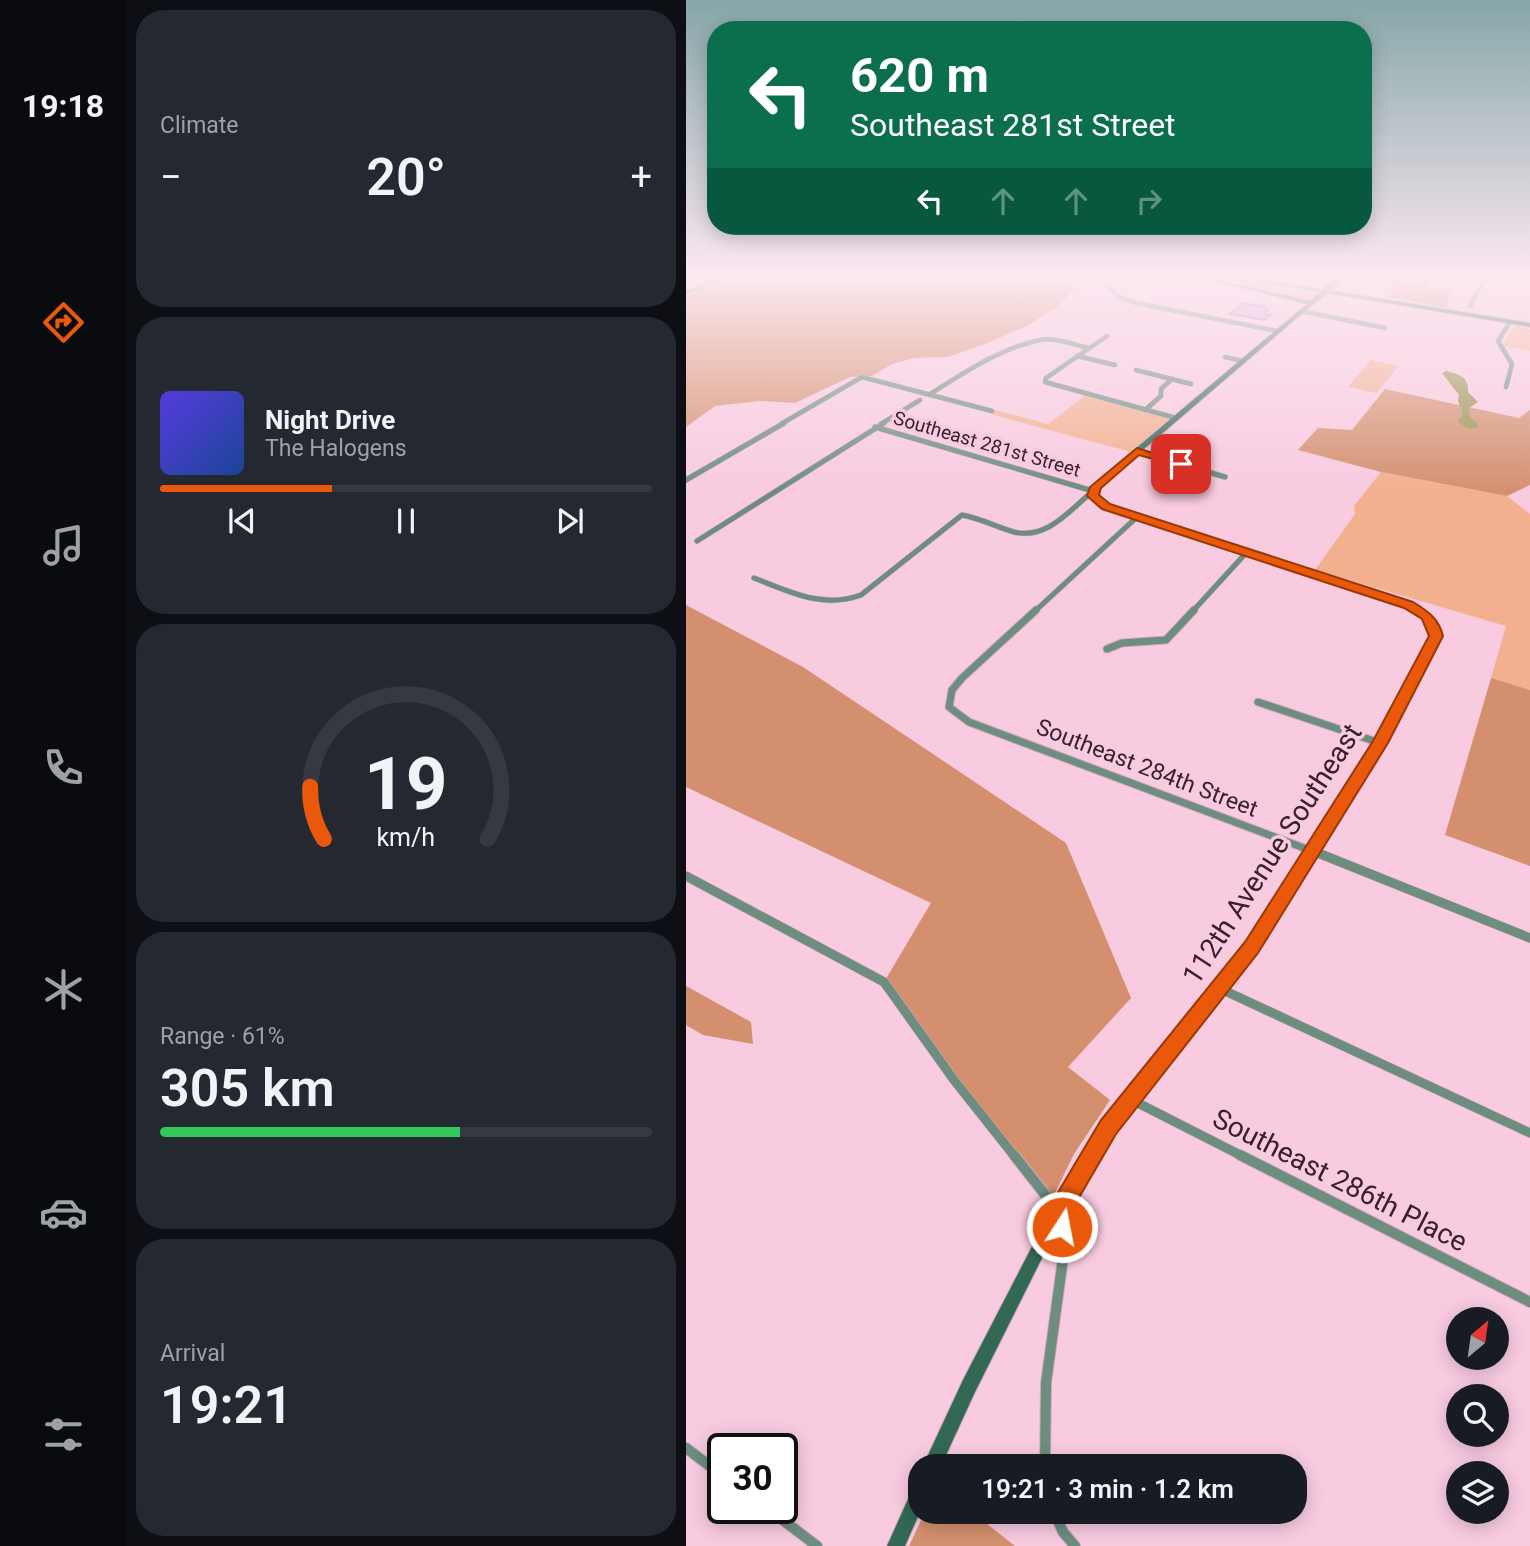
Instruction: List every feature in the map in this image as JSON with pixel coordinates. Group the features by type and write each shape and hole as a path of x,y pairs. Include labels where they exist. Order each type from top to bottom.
{"street":[{"path":"929,394 983,361 1016,349"},
{"path":"1087,349 1046,378 1047,383 1176,418"},
{"path":"754,578 811,600 835,603 861,594 962,515 1021,534 1036,535 1045,531 1256,349"},
{"path":"1503,349 1511,364 1506,387"},
{"path":"1077,356 1115,365"},
{"path":"1224,357 1242,361"},
{"path":"1136,370 1191,384"},
{"path":"686,480 858,379 871,378 992,411"},
{"path":"1145,410 1161,396 1161,388 1172,379"},
{"path":"697,541 920,400"},
{"name":"Southeast 281st Street","path":"875,427 1093,491 1093,496 1099,503 1137,517 1408,605 1427,616 1434,628"},
{"path":"1137,451 1225,477"},
{"name":"Southeast 284th Street","path":"1137,517 962,678 952,690 949,707 957,715 978,726 1312,851 1530,938"},
{"path":"1107,649 1124,640 1158,643 1167,640 1246,553"},
{"name":"112th Avenue Southeast","path":"938,1454 1058,1211 1108,1127 1221,989 1251,947 1380,743 1432,648 1436,636 1434,628"},
{"path":"1258,702 1380,743"},
{"path":"686,876 884,982 954,1080 1058,1211 1065,1244 1046,1382 1045,1454"},
{"path":"1221,989 1530,1133"},
{"name":"Southeast 286th Place","path":"1130,1098 1530,1302"},
{"path":"686,1448 707,1464"},
{"path":"896,1546 908,1519"},
{"path":"788,1524 817,1546"},
{"path":"1060,1524 1075,1546"}],"shaded area":[{"path":"686,349 970,349 948,357 914,358 892,364 872,376 850,377 795,403 760,401 715,406 686,427"},
{"path":"1371,360 1399,366 1376,393 1348,387"},
{"path":"1446,371 1465,380 1468,392 1478,402 1469,408 1470,417 1478,424 1477,428 1467,428 1458,422 1463,413 1458,401 1459,395 1442,373"},
{"path":"1385,389 1519,418 1530,410 1530,485 1507,496 1381,472 1298,450 1318,428 1352,430"},
{"path":"1086,395 1167,417 1168,420 1131,452 990,414 995,410 1048,424"},
{"path":"1381,472 1507,496 1530,514 1530,690 1491,678 1506,626 1315,570 1355,514 1354,506"},
{"path":"686,605 803,667 1066,843 1131,998 1068,1067 1110,1100 1074,1154 1051,1201 884,982 931,903 686,787"},
{"path":"1491,678 1530,690 1530,866 1445,835"},
{"path":"686,986 751,1022 753,1044 703,1035 686,1025"},
{"path":"919,1524 987,1524 1015,1546 909,1546"}],"route":[{"path":"1062,1227 1058,1211 1108,1127 1221,989 1251,947 1380,743 1436,636 1427,616 1408,605 1106,506 1093,496 1095,487 1137,451 1181,464"}]}
